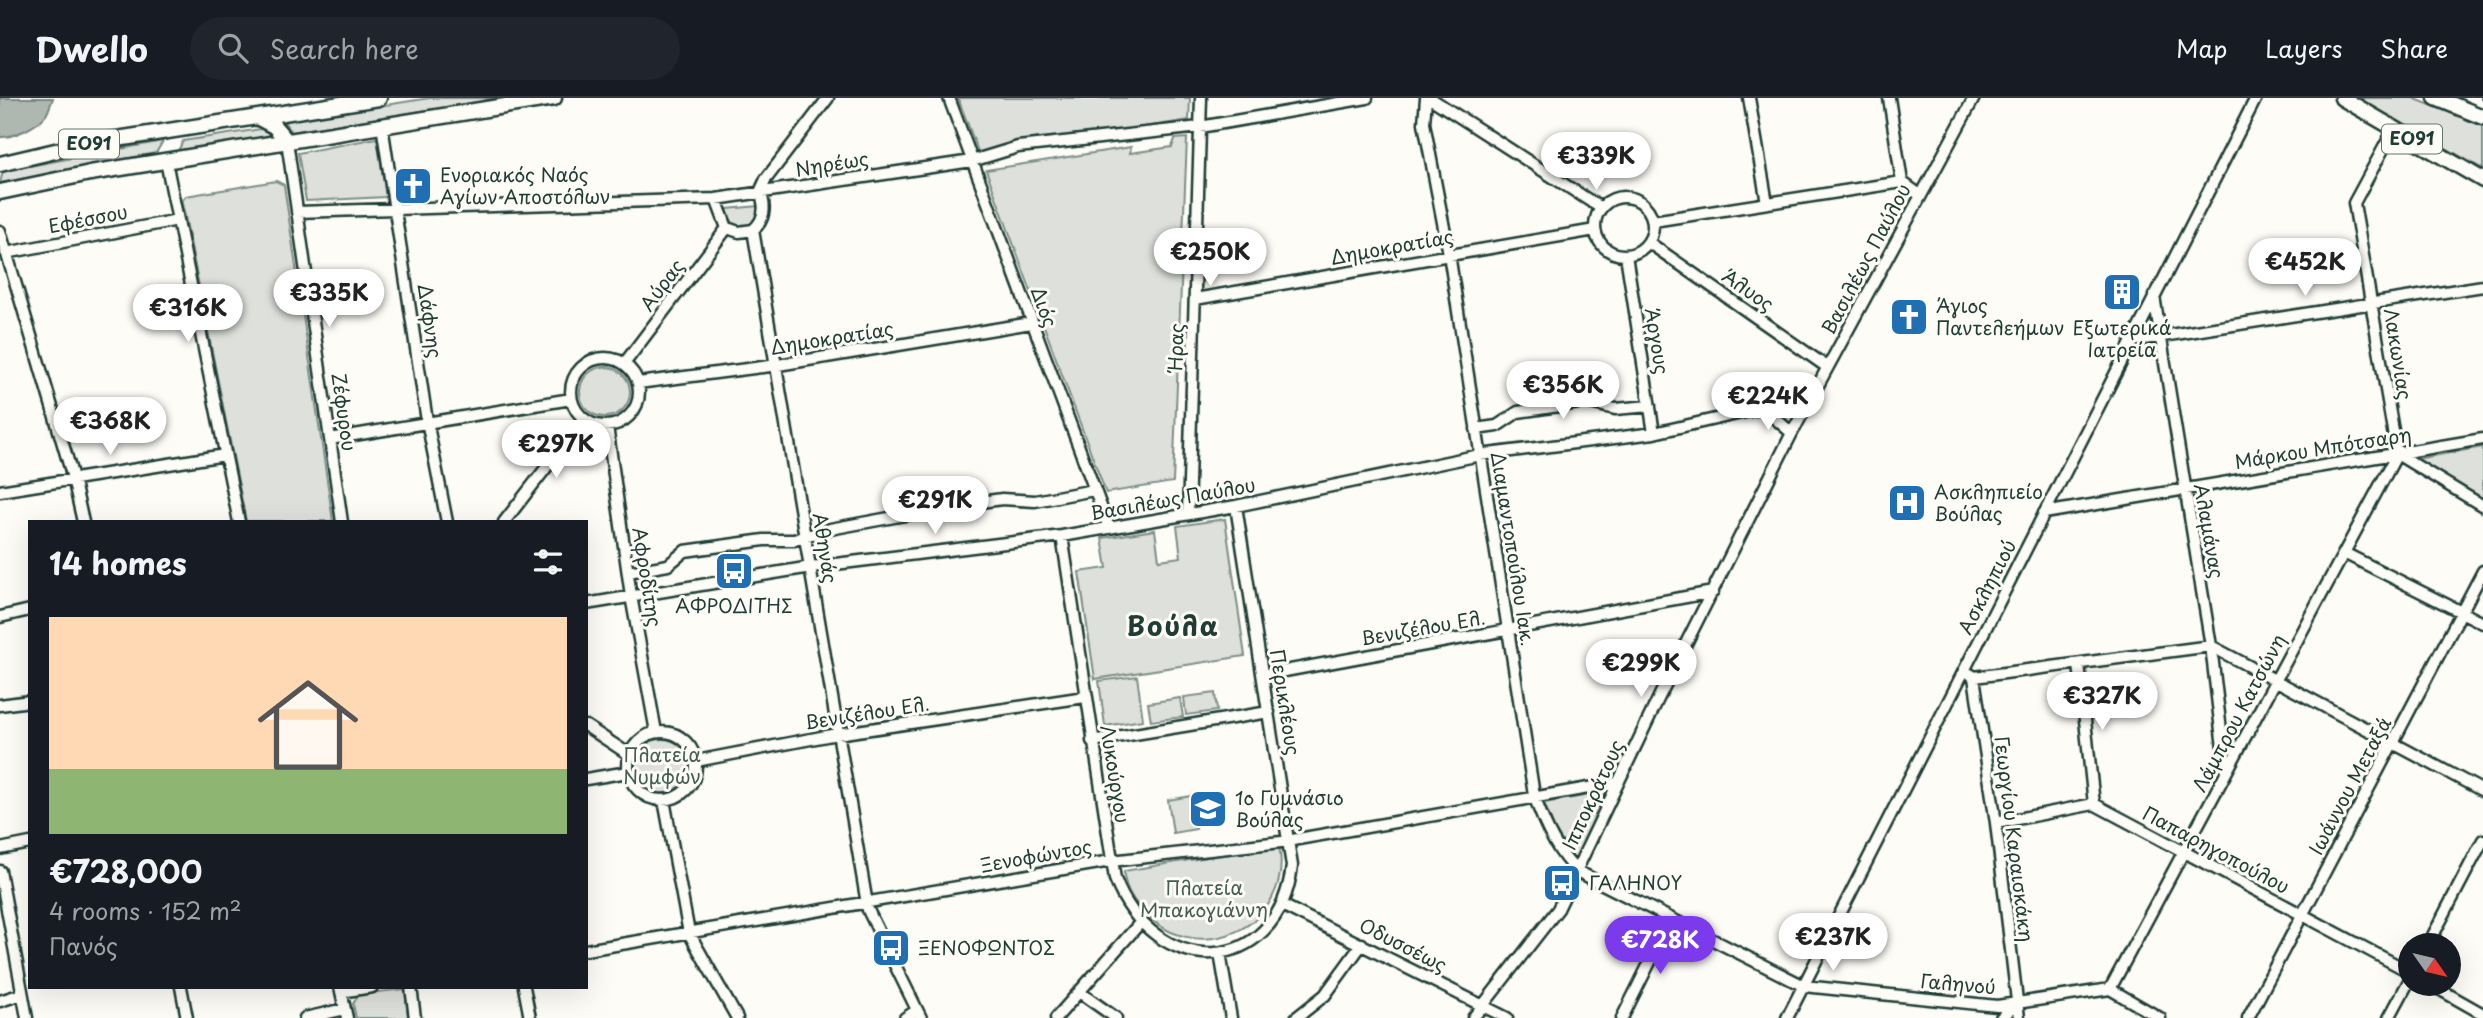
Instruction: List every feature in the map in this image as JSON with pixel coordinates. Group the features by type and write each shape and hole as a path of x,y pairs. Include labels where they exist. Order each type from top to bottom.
{"highway":[{"name":"ΕΟ91","path":"0,164 85,144 379,98"},
{"name":"ΕΟ91","path":"0,192 166,161 554,98"},
{"name":"ΕΟ91","path":"2342,98 2483,180"},
{"name":"ΕΟ91","path":"2436,98 2483,117"},
{"path":"259,118 274,126 287,141"},
{"path":"166,161 168,147 180,130"}],"street":[{"name":"Αθηνάς","path":"828,98 766,179 760,192 764,202 762,218 754,230 867,903 872,924 919,1014"},
{"name":"Διός","path":"949,98 1109,528"},
{"name":"Ήρας","path":"1188,513 1201,98"},
{"name":"Νηρέως","path":"297,212 716,199 971,160 1018,147 1200,127 1367,98"},
{"path":"1428,98 1601,208"},
{"name":"Διαμαντοπούλου Ιακ.","path":"1428,98 1424,123 1449,254 1534,795 1542,820 1568,863 1577,871"},
{"path":"1749,98 1767,203"},
{"path":"1889,98 1902,183"},
{"name":"Βασιλέως Παύλου","path":"588,604 811,567 1062,536 1236,506 1480,455 1654,433 1763,408 1818,385 1975,98"},
{"name":"Ασκληπιού","path":"1787,1018 2256,98"},
{"name":"Δάφνης","path":"382,125 427,421 447,520"},
{"name":"Λακωνίας","path":"2394,129 2354,203 2397,454"},
{"name":"Ζέφυρου","path":"287,141 342,520"},
{"path":"166,161 239,520"},
{"path":"1653,221 1902,183 1920,195"},
{"path":"1617,198 1636,199 1650,212 1653,221 1648,242 1642,248 1626,255 1609,251 1595,230 1601,208 1617,198"},
{"path":"716,199 727,228 739,232 754,230"},
{"name":"Εφέσσου","path":"6,253 177,220"},
{"name":"Αύρας","path":"624,363 727,228"},
{"path":"0,230 73,478 83,520"},
{"name":"Δημοκρατίας","path":"1195,299 1595,230"},
{"name":"Άλυος","path":"1648,242 1827,367"},
{"name":"Άργους","path":"1626,255 1654,433"},
{"path":"2131,341 2483,286"},
{"name":"Αλαμάνας","path":"2154,296 2211,646 2227,773"},
{"name":"Δημοκρατίας","path":"638,383 778,365 1031,323"},
{"path":"606,357 624,363 638,383 639,395 630,415 607,426 584,419 571,399 573,378 586,363 606,357"},
{"name":"Ιπποκράτους","path":"1473,1018 1542,933 1577,871 1617,783 1818,385"},
{"path":"330,439 571,399"},
{"path":"1476,429 1497,426 1518,412 1586,402 1615,409 1650,406"},
{"path":"1763,408 1792,433"},
{"path":"506,520 584,419"},
{"name":"Αφροδίτης","path":"607,426 631,596 656,732"},
{"name":"Μάρκου Μπότσαρη","path":"2044,513 2483,439"},
{"path":"2397,454 2483,506"},
{"name":"Λάμπρου Κατσώνη","path":"2110,989 2397,454"},
{"path":"0,491 225,455"},
{"path":"628,572 668,565 685,551 806,537 830,529 959,505 1002,499 1035,501 1094,490"},
{"name":"Περικλέους","path":"1220,953 1238,948 1261,933 1282,905 1291,879 1290,840 1236,506"},
{"name":"Λυκούργου","path":"1062,536 1111,861 1121,893 1140,923 1179,947 1209,955 1220,953"},
{"path":"2344,553 2483,623"},
{"name":"Ιωάννου Μεταξά","path":"2248,1018 2483,571"},
{"name":"Βενιζέλου Ελ.","path":"1263,675 1713,592"},
{"path":"0,617 28,610"},
{"path":"1964,670 1974,677 2211,646 2483,791"},
{"path":"1996,823 2094,804 2079,664"},
{"name":"Γεωργίου Καραισκάκη","path":"1974,677 1996,823 2019,1018"},
{"name":"Βενιζέλου Ελ.","path":"695,761 837,734 1085,698"},
{"path":"0,705 28,701"},
{"path":"1092,741 1269,712"},
{"path":"588,727 630,755"},
{"path":"656,732 676,735 685,740 695,761 692,781 686,790 664,800 641,793 628,772 630,755 640,740 656,732"},
{"path":"588,779 628,772"},
{"name":"Ξενοφώντος","path":"588,950 1111,861 1290,840 1534,795 1617,783"},
{"path":"664,800 689,933 737,1018"},
{"name":"Παπαρηγοπούλου","path":"2094,804 2398,966"},
{"path":"2434,933 2483,840"},
{"path":"0,849 28,843"},
{"path":"0,871 25,966 22,994 27,1018"},
{"name":"Γαληνού","path":"1577,871 1804,986 1997,1006 2110,989"},
{"name":"Οδυσσέως","path":"1282,905 1507,1018"},
{"path":"1622,1018 1671,920"},
{"path":"1056,1018 1140,923"},
{"path":"1296,1018 1325,995 1362,944"},
{"path":"1220,953 1231,1018"},
{"path":"181,989 187,1018"},
{"path":"411,989 415,1018"},
{"path":"524,989 530,1018"},
{"path":"2110,989 2160,1018"},
{"path":"305,1018 346,1014 341,990"},
{"path":"1079,992 1116,1018"},
{"path":"0,1001 22,994"},
{"path":"2389,1018 2401,996"},
{"path":"2451,996 2483,1014"},
{"path":"2001,1018 2016,1004"},
{"path":"905,1018 919,1014"}],"green space":[{"path":"430,98 502,98 292,132 283,121"},
{"path":"958,98 1190,98 1189,120 979,154"},
{"path":"2358,98 2413,98 2483,126 2483,169"},
{"path":"261,129 273,136 178,151 183,141"},
{"path":"377,138 386,197 306,201 298,153"},
{"path":"1187,138 1173,482 1106,493 986,170 1131,147 1130,153 1172,147 1175,139"},
{"path":"163,141 156,153 0,183 3,171"},
{"path":"276,181 284,185 333,520 246,520 182,201 186,196"},
{"path":"759,206 759,214 751,227 735,224 727,209"},
{"path":"605,367 623,374 630,392 623,410 605,417 587,410 580,392 587,374"},
{"path":"2483,447 2483,500 2411,460"},
{"path":"1225,519 1245,656 1095,679 1079,572 1107,568 1102,538 1155,530 1159,560 1181,557 1177,526"},
{"path":"1137,676 1143,720 1105,726 1099,681"},
{"path":"1215,693 1217,711 1186,715 1184,697"},
{"path":"1180,698 1183,717 1151,721 1148,703"},
{"name":"Πλατεία Νυμφών","path":"662,739 681,747 689,766 681,785 662,793 643,785 635,766 643,747"},
{"path":"1601,793 1605,797 1575,861 1555,830 1544,803"},
{"path":"1191,796 1196,829 1173,833 1168,800"},
{"name":"Πλατεία Μπακογιάννη","path":"1279,845 1280,874 1272,898 1257,918 1236,931 1213,938 1188,937 1163,928 1141,909 1125,881 1124,871"},
{"path":"405,989 408,1018 356,1018 353,1004 359,994"}],"shaded area":[{"path":"0,98 53,98 46,115 37,123 18,133 0,137"}],"place":[{"name":"Ενοριακός Ναός Αγίων Αποστόλων","path":"413,186"},
{"name":"Εξωτερικά Ιατρεία","path":"2122,292"},
{"name":"Άγιος Παντελεήμων","path":"1909,317"},
{"name":"Ασκληπιείο Βούλας","path":"1907,503"},
{"name":"ΑΦΡΟΔΙΤΗΣ","path":"734,571"},
{"name":"1ο Γυμνάσιο Βούλας","path":"1208,809"},
{"name":"ΓΑΛΗΝΟΥ","path":"1562,883"},
{"name":"ΞΕΝΟΦΩΝΤΟΣ","path":"891,948"}],"district":[{"name":"Βούλα","path":"1173,627"}]}
